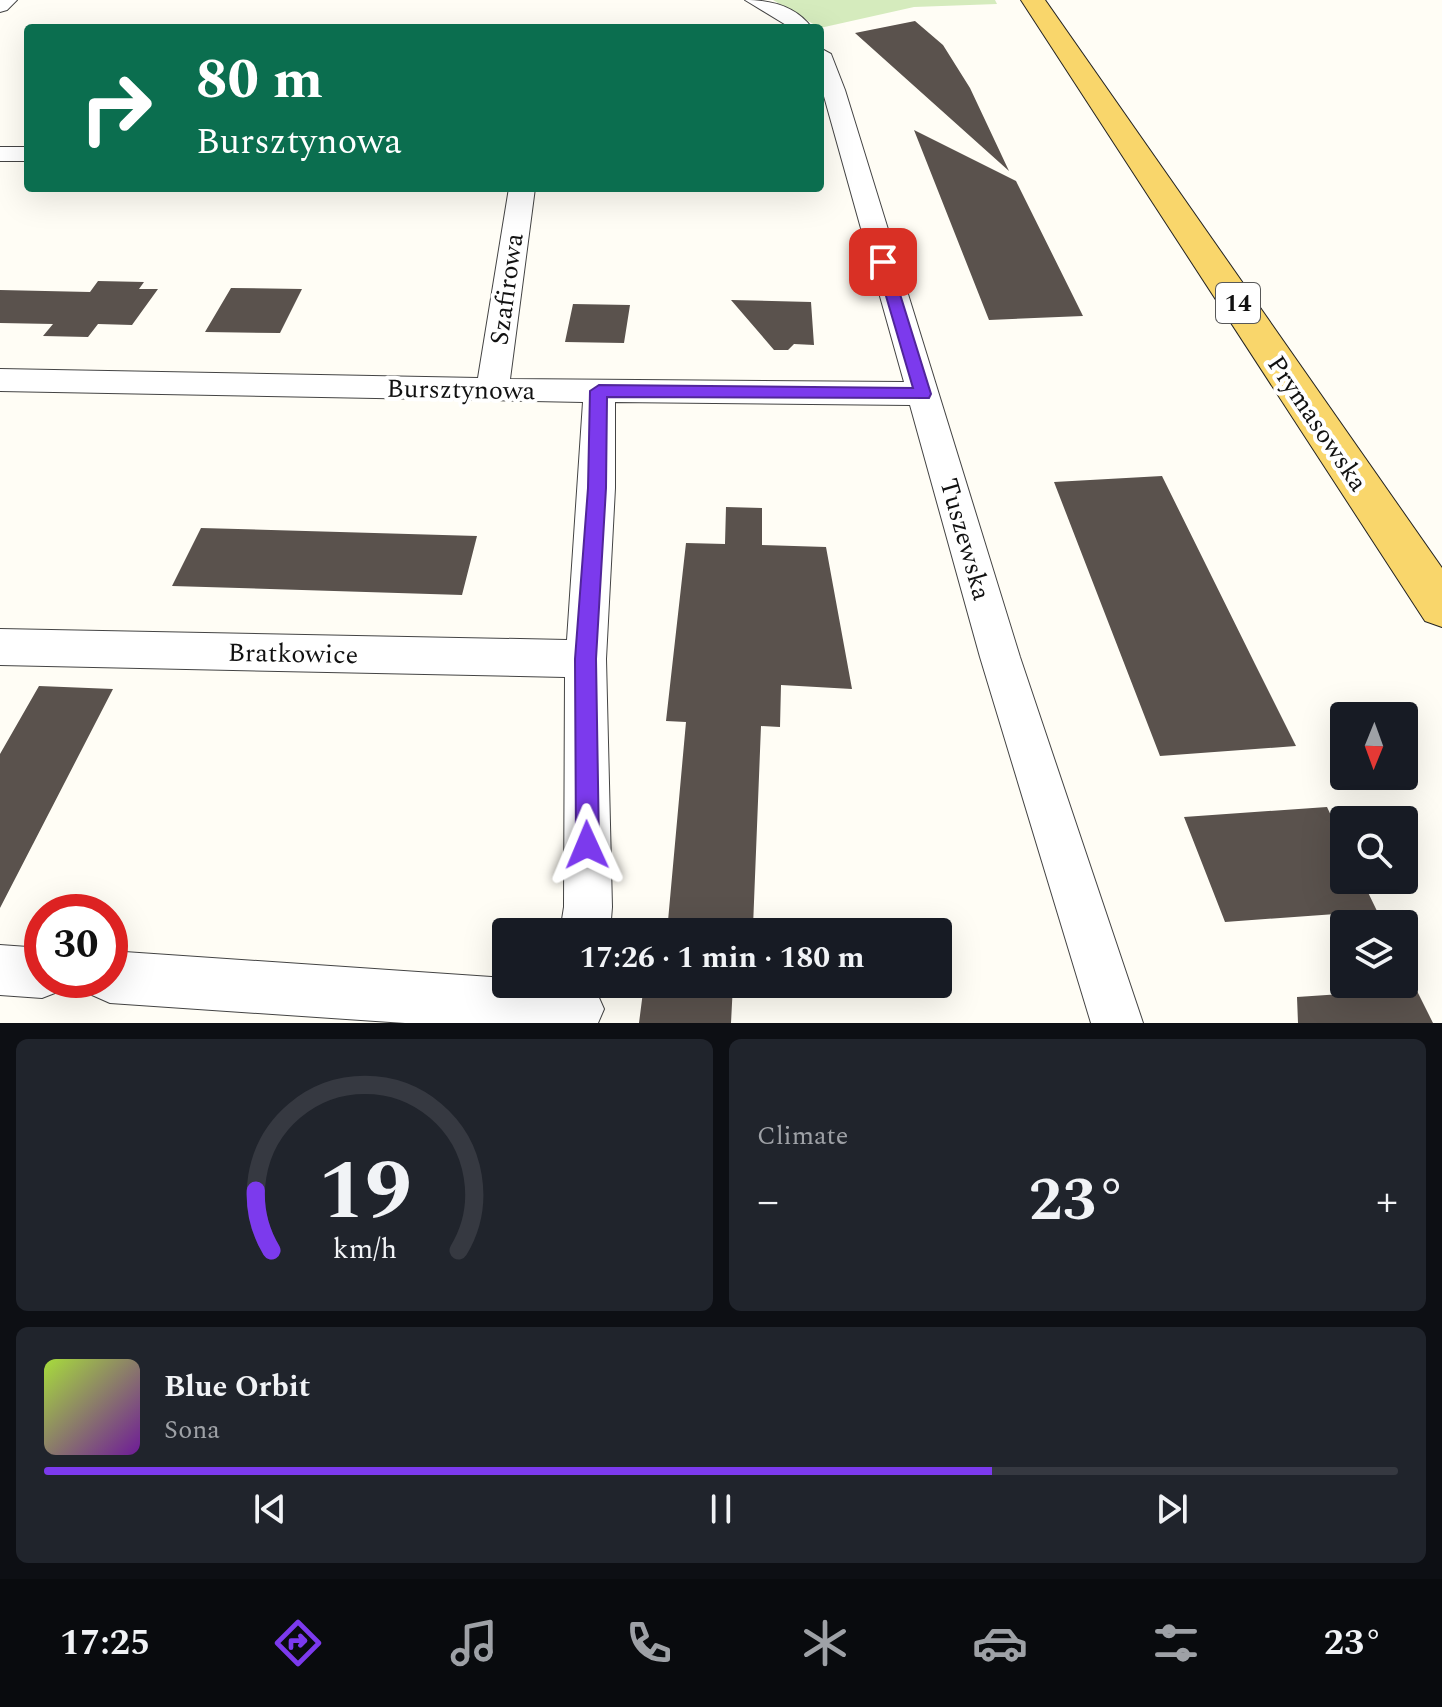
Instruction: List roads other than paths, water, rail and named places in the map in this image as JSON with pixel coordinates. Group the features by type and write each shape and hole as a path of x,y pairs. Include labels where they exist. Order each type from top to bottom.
{"main road":[{"name":"Prymasowska","path":"1033,0 1442,607"}],"street":[{"path":"0,6 7,0"},
{"path":"755,0 798,24"},
{"name":"Tuszewska","path":"824,64 1000,657 1117,1023"},
{"path":"0,154 24,154"},
{"name":"Szafirowa","path":"492,390 521,192"},
{"name":"Bursztynowa","path":"0,380 492,390 598,403 923,394"},
{"path":"585,918 586,659 597,488 598,403"},
{"name":"Bratkowice","path":"0,647 586,659"},
{"path":"0,970 24,972"},
{"path":"128,978 578,1005"}]}
